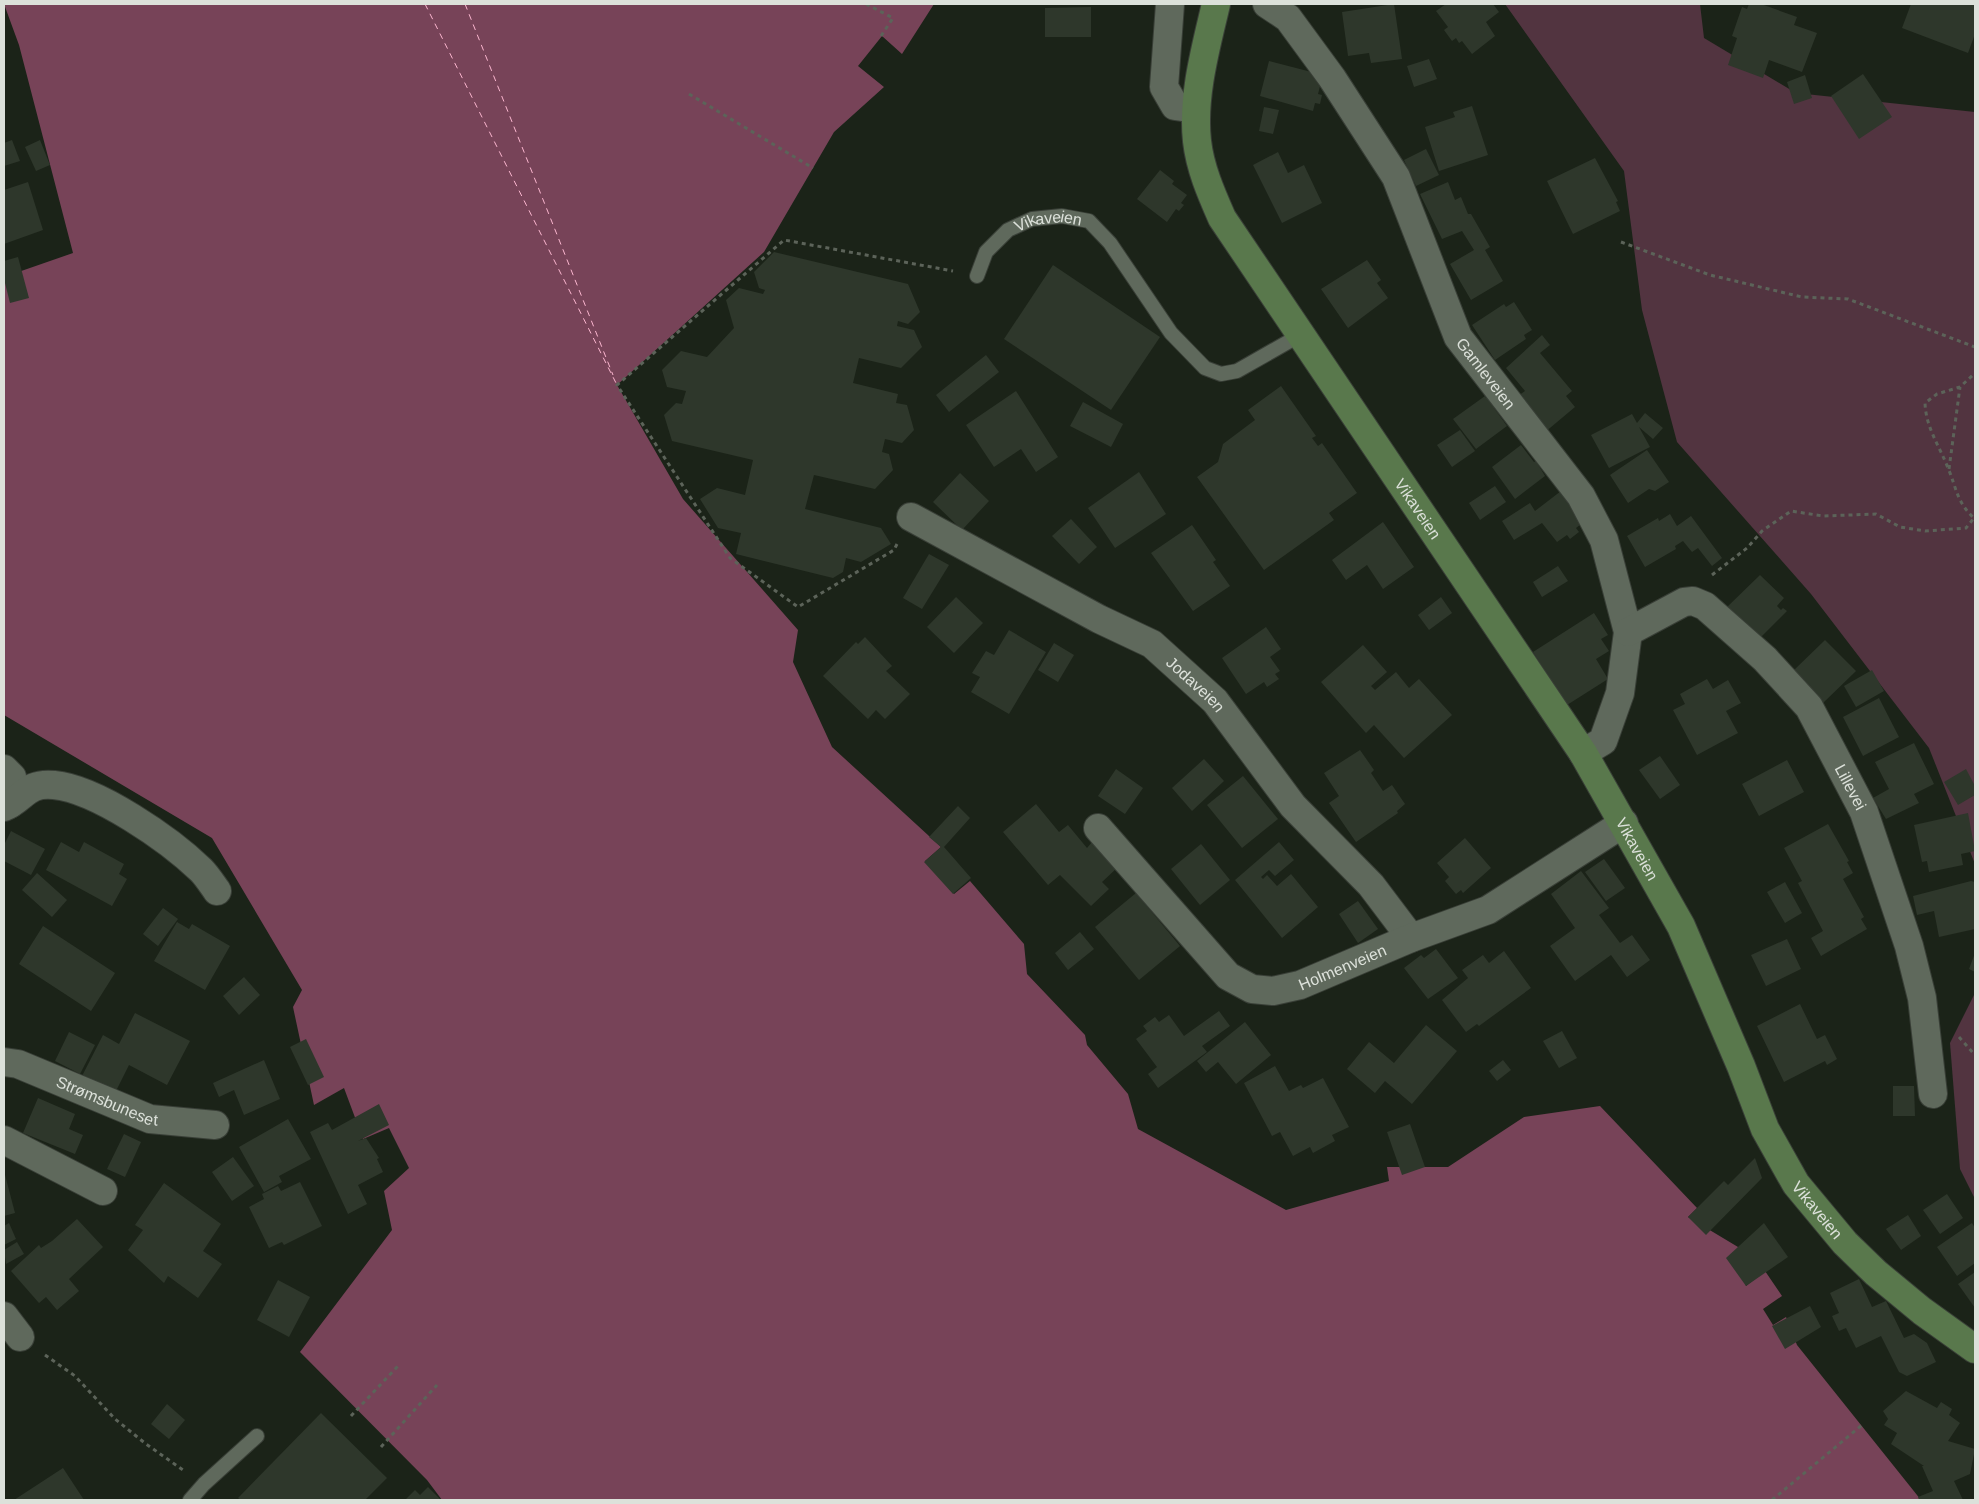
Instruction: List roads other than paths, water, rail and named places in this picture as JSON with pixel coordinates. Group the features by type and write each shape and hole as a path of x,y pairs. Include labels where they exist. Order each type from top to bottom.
{"main road":[{"name":"Vikaveien","path":"1216,4 1196,109 1197,141 1202,163 1208,187 1222,218 1583,753 1681,926 1741,1066 1765,1129 1796,1184 1845,1243 1876,1273 1922,1311 1975,1348"}],"street":[{"path":"1170,4 1164,88 1176,106 1196,109"},
{"name":"Gamleveien","path":"1267,4 1288,18 1332,78 1396,177 1458,337 1581,496 1604,540 1628,632 1620,693 1602,741 1583,753"},
{"name":"Jodaveien","path":"912,517 1099,619 1152,644 1215,701 1293,806 1370,885 1411,938"},
{"name":"Lillevei","path":"1628,632 1675,605 1693,601 1705,606 1764,659 1809,708 1864,812 1909,946 1920,990 1933,1094"},
{"path":"4,769 12,777 7,805"},
{"path":"7,805 28,788 53,784 94,796 157,836 202,870 217,891"},
{"name":"Holmenveien","path":"1098,828 1228,976 1252,989 1273,991 1300,985 1411,938 1488,910 1624,823"},
{"name":"Strømsbuneset","path":"4,1062 18,1064 150,1118 215,1125"},
{"path":"4,1140 103,1191"}],"lane":[{"name":"Vikaveien","path":"977,276 986,252 1008,230 1032,219 1062,216 1089,221 1110,243 1171,332 1205,368 1221,374 1236,371 1302,334"},
{"path":"190,1500 204,1484 257,1436"}]}
